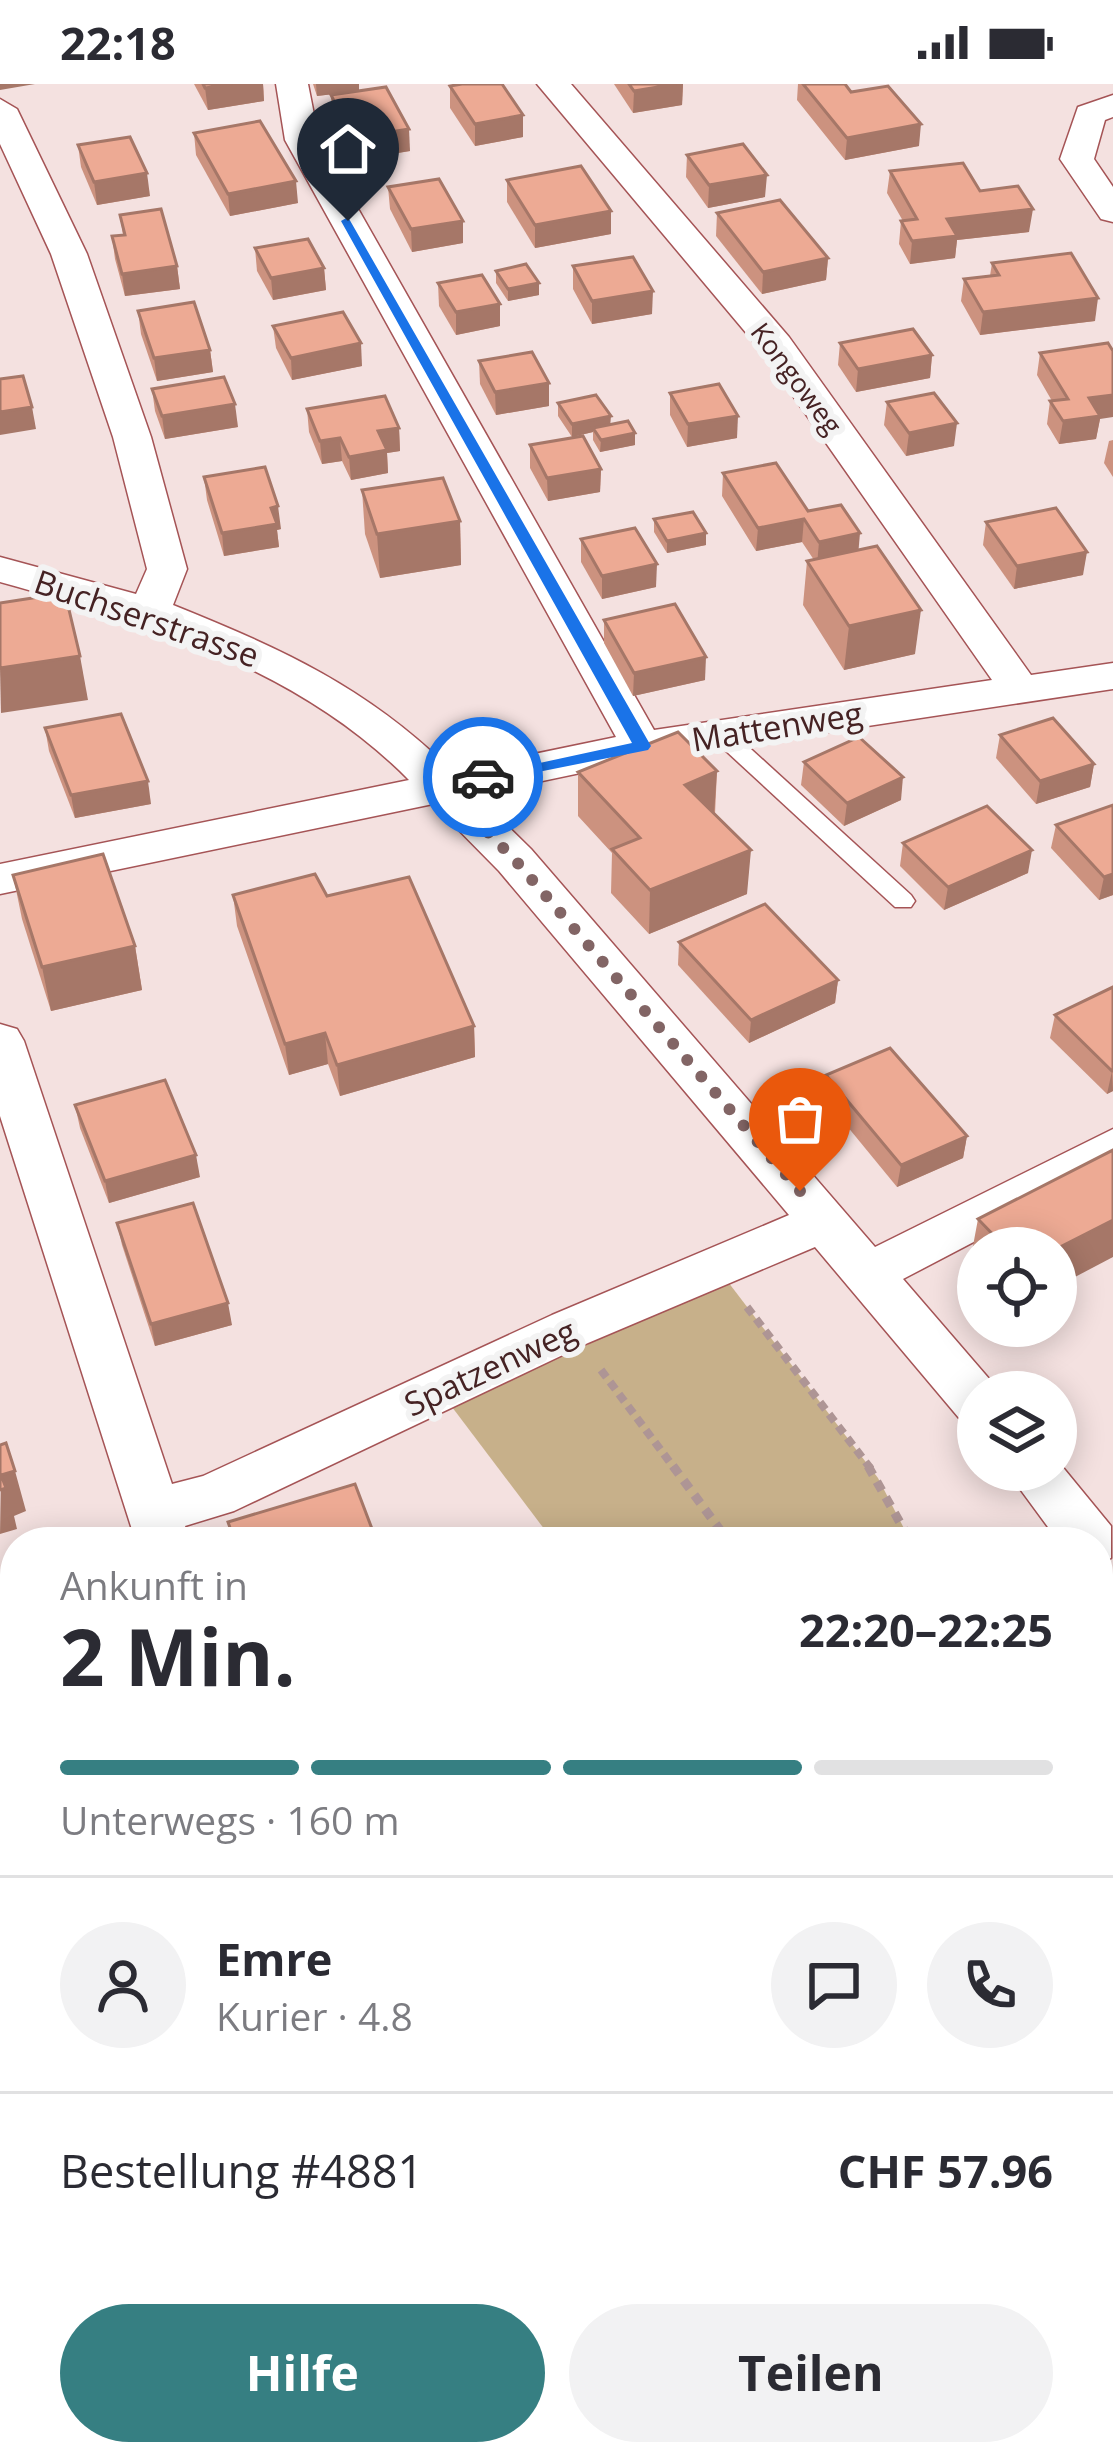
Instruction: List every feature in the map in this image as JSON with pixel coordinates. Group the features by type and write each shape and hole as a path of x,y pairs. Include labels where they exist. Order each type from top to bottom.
{"street":[{"path":"292,84 302,140 643,746"},
{"name":"Kongoweg","path":"553,84 776,346 1019,688"},
{"path":"1113,105 1090,114 1077,159 1113,212"},
{"path":"0,109 69,254 132,436 167,569 150,611"},
{"name":"Buchserstrasse","path":"0,569 150,611 279,663 393,738 515,860 957,1376"},
{"name":"Mattenweg","path":"0,879 643,746 1019,688 1112,679"},
{"name":"Spatzenweg","path":"0,1041 158,1527 215,1495 570,1329 744,1260 826,1221"},
{"path":"872,1272 1113,1148"},
{"path":"1050,1491 1080,1527"}],"lane":[{"path":"721,734 904,901"}],"path":[{"path":"744,1260 725,1278 878,1478 903,1527"},
{"path":"570,1329 718,1527"}],"shaded area":[{"path":"725,1278 878,1478 903,1527 543,1527 452,1407"}],"building":[{"path":"502,84 523,115 475,124 450,86"},
{"path":"629,84 676,84 634,91"},
{"path":"803,84 845,84 851,92 888,86 921,124 847,138"},
{"path":"386,87 409,129 353,138 331,95"},
{"path":"260,121 296,181 228,194 194,133"},
{"path":"130,137 147,173 94,182 78,145"},
{"path":"743,144 767,175 709,185 687,155"},
{"path":"963,163 980,191 1018,186 1033,209 947,219 957,236 912,241 901,221 917,219 890,171"},
{"path":"581,166 611,211 535,225 507,180"},
{"path":"439,179 463,221 411,229 388,187"},
{"path":"780,200 828,258 763,272 717,213"},
{"path":"161,209 177,266 122,274 112,236 125,235 120,215"},
{"path":"308,239 324,268 271,278 255,248"},
{"path":"1071,253 1098,298 983,312 964,279 999,275 992,263"},
{"path":"633,257 653,291 592,301 573,266"},
{"path":"526,264 539,283 508,289 496,271"},
{"path":"482,275 500,304 456,312 438,283"},
{"path":"194,302 210,350 154,358 138,311"},
{"path":"343,312 361,343 291,358 273,326"},
{"path":"913,329 932,355 858,369 840,343"},
{"path":"1108,343 1113,351 1113,395 1089,398 1100,416 1063,421 1050,401 1068,399 1040,353"},
{"path":"532,352 549,383 495,392 479,361"},
{"path":"23,376 32,407 0,412 0,379"},
{"path":"224,377 235,404 162,416 152,389"},
{"path":"719,384 738,416 688,424 670,393"},
{"path":"934,393 957,423 909,433 887,402"},
{"path":"596,395 611,416 572,424 558,403"},
{"path":"385,396 399,428 378,431 387,450 349,457 340,438 320,441 307,409"},
{"path":"628,421 635,433 601,440 593,428"},
{"path":"583,436 601,469 547,478 530,445"},
{"path":"776,463 808,511 841,505 860,533 819,542 804,519 758,528 723,473"},
{"path":"265,467 278,506 271,508 277,524 222,533 204,477"},
{"path":"443,478 460,521 377,534 362,490"},
{"path":"1056,508 1087,552 1017,566 986,522"},
{"path":"693,512 706,533 667,541 654,519"},
{"path":"635,528 657,564 602,576 581,539"},
{"path":"877,546 921,610 849,626 807,561"},
{"path":"65,593 80,656 0,668 0,603"},
{"path":"675,604 706,657 634,673 604,620"},
{"path":"121,714 148,781 71,795 45,728"},
{"path":"1053,718 1094,764 1040,781 1000,735"},
{"path":"678,732 717,771 685,785 751,850 650,890 612,849 640,838 578,772"},
{"path":"859,737 903,777 847,803 804,762"},
{"path":"1113,805 1113,874 1104,877 1056,825"},
{"path":"987,806 1032,850 948,887 903,843"},
{"path":"103,854 135,946 42,967 13,875"},
{"path":"315,874 327,896 409,877 474,1026 337,1065 325,1033 285,1044 233,895"},
{"path":"765,904 838,980 751,1020 679,942"},
{"path":"1113,987 1113,1071 1112,1071 1055,1015"},
{"path":"890,1048 967,1136 901,1165 826,1075"},
{"path":"165,1080 196,1155 105,1181 75,1105"},
{"path":"1113,1150 1113,1220 1077,1238 1077,1227 986,1227 978,1219"},
{"path":"193,1203 228,1303 151,1324 117,1223"},
{"path":"6,1443 15,1471 1,1475 6,1488 0,1490 0,1445"},
{"path":"355,1484 371,1527 230,1527 228,1522"}],"way so far":[{"path":"483,777 442,785 515,860 800,1191"}],"route":[{"path":"348,221 643,746 483,777"}]}
